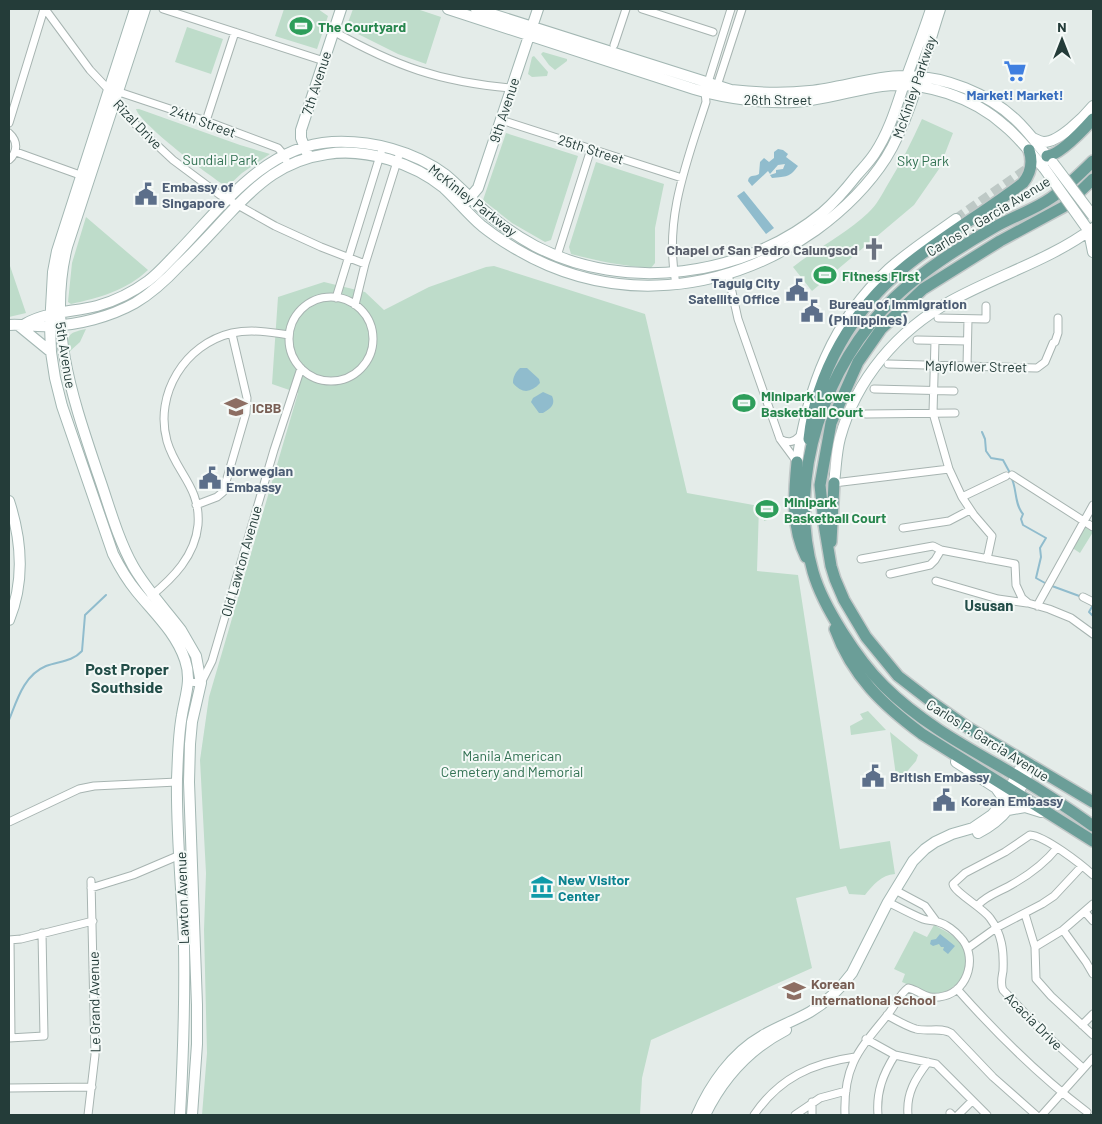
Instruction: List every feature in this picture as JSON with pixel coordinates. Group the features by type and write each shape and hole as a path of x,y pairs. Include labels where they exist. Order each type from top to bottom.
{"main road":[{"name":"5th Avenue","path":"55,314 66,249 114,102 113,90 135,9"},
{"name":"5th Avenue","path":"144,9 80,175 55,259 55,326 51,352 62,406 108,541 120,568 181,630 196,656 200,683"},
{"name":"7th Avenue","path":"309,158 301,138 302,130 341,9"},
{"name":"26th Street","path":"448,9 530,31"},
{"name":"26th Street","path":"476,9 530,31 731,99 809,101 906,80 949,83 970,90 990,100 1014,118 1032,137 1089,229"},
{"name":"9th Avenue","path":"462,206 478,188 538,9"},
{"name":"McKinley Parkway","path":"17,325 55,314 97,306 116,299 150,280 227,199 260,169 284,155 304,147 331,142 383,146 439,170 507,229 537,247 585,266 601,270 636,273 673,272 737,259 769,246 800,229 822,213 847,188 874,155 885,137 931,9"},
{"name":"McKinley Parkway","path":"17,325 55,326 101,317 137,302 171,275 237,205 266,178 288,165 330,154 346,153 380,158 416,171 441,186 482,226 499,239 532,258 564,272 598,281 622,284 676,284 702,281 745,269 792,247 828,221 855,196 884,162 904,120 940,9"},
{"name":"26th Street","path":"917,82 981,108 1005,125 1029,150 1048,163 1093,216"},
{"path":"1032,137 1039,141 1046,142 1052,140 1062,134 1093,106"},
{"path":"1048,163 1052,155 1076,136 1093,119"},
{"path":"804,483 810,423 817,399 832,361 856,320 878,293 903,268 1023,183 1031,165 1029,150"},
{"path":"1079,175 1093,156"},
{"name":"Carlos P. Garcia Avenue","path":"1093,161 1049,200 994,228 916,278 875,319 862,335 833,384 820,420 804,483 806,535 813,572 830,610 854,648 884,686 923,719 961,744 1020,778 1093,826"},
{"name":"Carlos P. Garcia Avenue","path":"1093,179 1065,206 1000,241 923,289 881,329 870,343 845,389 831,423 820,485 831,566 844,600 866,638 898,676 967,727 1093,802"},
{"name":"Carlos P. Garcia Avenue","path":"797,462 800,436 811,392 835,338 851,313 889,269 956,219"},
{"path":"831,566 834,483 840,438 860,389 874,366 894,342 922,319 951,300 1013,272 1071,242 1089,229 1093,252"},
{"path":"17,325 51,352"},
{"name":"5th Avenue","path":"55,326 74,402 118,532 149,598 178,645 185,660 188,682"},
{"path":"797,462 794,498 797,535 813,572"},
{"path":"9,501 18,537 20,575 15,605 9,620"},
{"path":"825,600 844,651 861,677 883,703 961,765 996,788 1001,795 1005,807"},
{"name":"Lawton Avenue","path":"180,1115 184,1018 184,947 177,782 181,723 188,682"},
{"name":"Lawton Avenue","path":"192,1115 197,1014 189,782 192,722 200,683"},
{"path":"922,734 1093,842"},
{"path":"705,1115 720,1087 736,1067 754,1050 828,999 848,978 898,892 928,855 949,842 979,833 1000,820 1028,763"},
{"path":"1005,807 1030,808 1075,829"},
{"path":"697,1115 712,1087 740,1052 760,1036 793,1023"}],"street":[{"name":"Rizal Drive","path":"45,9 90,70 113,90"},
{"path":"9,123 45,9"},
{"path":"163,9 324,61"},
{"path":"614,45 626,9"},
{"path":"642,9 712,31"},
{"path":"710,92 732,9"},
{"path":"676,284 673,272 672,236 673,219 682,178 710,92 742,9"},
{"path":"334,30 381,57 413,70 476,85 511,88"},
{"path":"206,121 235,32"},
{"name":"24th Street","path":"113,90 206,121 278,148 284,155"},
{"name":"Rizal Drive","path":"114,102 174,160 227,199 285,231 365,264"},
{"name":"25th Street","path":"501,120 682,178"},
{"path":"9,133 16,142 16,152 9,160"},
{"path":"336,298 383,146"},
{"path":"557,256 591,149"},
{"path":"16,152 80,175"},
{"path":"355,305 365,264 400,152"},
{"path":"284,155 288,165"},
{"path":"728,274 738,319 780,439 797,462"},
{"path":"336,298 346,300 355,305 368,320 372,333 372,347 363,366 347,378 330,381 314,378 301,368 291,353 289,335 296,316 304,307 316,300 336,298"},
{"path":"938,318 986,319 986,306"},
{"name":"Mayflower Street","path":"888,364 1037,368 1044,362 1055,342 1058,333 1058,318"},
{"path":"967,366 968,319"},
{"path":"149,598 179,569 190,553 196,537 198,524 192,488 174,458 167,440 164,420 166,398 174,378 186,360 208,343 232,334 260,331 289,335"},
{"path":"196,504 216,498 223,492 246,413 247,398 232,334"},
{"path":"917,340 967,341"},
{"path":"935,341 933,413 949,469 962,497 970,510 992,536 986,559"},
{"name":"Old Lawton Avenue","path":"200,683 213,655 274,450 301,368"},
{"path":"874,388 954,391"},
{"path":"866,414 955,413"},
{"path":"780,439 785,442 792,442 800,436"},
{"path":"834,483 949,469"},
{"path":"962,497 1009,475 1093,527"},
{"path":"1037,606 1093,505"},
{"path":"903,528 950,521 970,510"},
{"path":"861,559 933,546 941,550 1016,565 1016,585 1022,598 1028,603"},
{"path":"890,574 930,565 941,550"},
{"path":"936,581 998,599 1037,606 1070,618 1093,634"},
{"path":"1084,597 1093,602"},
{"path":"188,682 200,683"},
{"path":"9,822 79,790 94,786 177,782"},
{"name":"Acacia Drive","path":"1083,1068 1042,1031 1003,990 1001,984 1003,951 996,928 990,917 978,905 953,888 953,884 965,873 994,858 1030,835 1039,837 1057,848 1093,875"},
{"path":"978,905 986,897 1010,886 1046,862 1057,848"},
{"name":"Le Grand Avenue","path":"88,1115 95,1055 91,885 133,875 180,855"},
{"path":"968,948 996,928 1025,914 1054,896 1082,866"},
{"path":"845,1115 846,1091 855,1057 866,1039 908,988 929,997 944,996 957,989 968,973 968,948 960,936 936,921 925,906 898,892"},
{"path":"891,903 926,920 936,921"},
{"path":"1035,947 1062,930 1093,904"},
{"path":"1085,912 1093,921"},
{"path":"1025,914 1035,947 1036,979 1051,996 1093,1035"},
{"path":"42,933 44,1036 10,1038 9,940 93,920"},
{"path":"1062,930 1093,974"},
{"path":"957,989 996,1033 1062,1093 1087,1114 1093,1106"},
{"path":"1082,1025 1093,1014"},
{"path":"887,1015 900,1023 916,1029 946,1030 951,1033 993,1077 1036,1115"},
{"path":"866,1039 895,1055 936,1064 987,1115"},
{"path":"878,1115 878,1098 882,1078 895,1055"},
{"path":"754,1115 768,1096 799,1073 813,1066 855,1057"},
{"path":"1042,1115 1093,1058"},
{"path":"908,1115 909,1096 916,1078 928,1062"},
{"path":"9,1088 92,1087"},
{"path":"795,1115 812,1102 833,1093 846,1091"},
{"path":"958,1115 972,1101"},
{"path":"812,1102 812,1115"}],"green space":[{"name":"The Courtyard","path":"284,9 318,9 328,16 317,49 275,36"},
{"path":"353,9 417,9 441,17 426,64 398,54 346,28"},
{"path":"187,27 223,39 211,74 175,62"},
{"path":"543,52 567,59 567,61 555,70 541,54"},
{"path":"534,56 548,72 547,76 532,77 528,74 532,57"},
{"name":"Sundial Park","path":"136,109 270,154 242,173 227,187 162,138 140,116"},
{"name":"Sky Park","path":"922,119 953,133 939,169 914,205 812,291 793,267 850,228 871,210 897,168"},
{"path":"506,133 578,156 551,240 545,242 512,223 483,200"},
{"path":"596,162 664,184 655,228 655,263 651,268 610,263 571,254 569,247"},
{"path":"86,217 148,270 122,288 92,299 71,304 68,302 72,263"},
{"path":"9,263 26,313 9,317"},
{"name":"Manila American Cemetery and Memorial","path":"494,266 645,314 687,493 759,506 757,571 798,575 840,849 890,841 895,874 881,878 865,895 849,894 846,886 796,898 812,968 651,1040 642,1078 640,1115 202,1115 207,1053 204,930 206,873 200,760 209,697 298,393 272,384 278,297 324,282 365,292 384,310 429,287 486,267"},
{"path":"86,329 80,342 69,352 68,341 70,335"},
{"name":"Minipark Lower Basketball Court","path":"753,397 755,407 734,409 733,399"},
{"name":"Minipark Basketball Court","path":"762,500 769,500 773,518 764,521"},
{"path":"1084,526 1093,532 1080,553 1071,547"},
{"path":"868,711 886,730 851,735 850,726 863,719 860,714"},
{"path":"890,732 918,755 916,761 897,783"},
{"path":"934,925 948,932 960,943 965,952 966,961 962,978 956,985 940,993 930,994 902,982 905,974 894,969 914,931 927,937"}],"water":[{"path":"778,149 788,154 786,157 798,166 787,176 772,178 770,175 776,173 776,170 783,169 785,164 778,165 770,174 768,171 752,186 748,181 751,176 759,174 760,162 764,158 769,162 774,158 774,152"},
{"path":"744,191 774,228 766,234 737,196"},
{"path":"520,368 527,368 539,379 540,383 533,389 526,391 516,387 513,379"},
{"path":"543,392 552,396 553,402 548,410 539,413 531,402 533,398"},
{"path":"940,934 955,946 948,954 943,950 944,947 941,947 939,944 933,946 930,944 931,940 936,939"}],"waterway":[{"path":"982,432 986,451 991,458 1003,460 1010,473"},
{"path":"1011,477 1018,505 1023,514 1021,519 1023,525 1046,538 1040,548 1041,557 1036,578 1045,583"},
{"path":"1052,586 1082,597"},
{"path":"9,720 18,696 32,675 46,666 70,659 82,651 85,615 106,595"},
{"path":"1093,605 1089,612 1093,616"}],"tunnel":[{"path":"956,219 1033,165"}],"place":[{"name":"The Courtyard","path":"301,26"},
{"name":"Market! Market!","path":"1015,71"},
{"name":"Embassy of Singapore","path":"146,194"},
{"name":"Chapel of San Pedro Calungsod","path":"874,249"},
{"name":"Fitness First","path":"825,275"},
{"name":"Taguig City Satellite Office","path":"797,290"},
{"name":"Bureau of Immigration (Philippines)","path":"812,311"},
{"name":"Minipark Lower Basketball Court","path":"744,403"},
{"name":"ICBB","path":"236,407"},
{"name":"Norwegian Embassy","path":"210,478"},
{"name":"Minipark Basketball Court","path":"767,509"},
{"name":"British Embassy","path":"873,776"},
{"name":"Korean Embassy","path":"944,800"},
{"name":"New Visitor Center","path":"542,887"},
{"name":"Korean International School","path":"794,991"}],"district":[{"name":"Ususan","path":"989,605"},
{"name":"Post Proper Southside","path":"127,677"}]}
